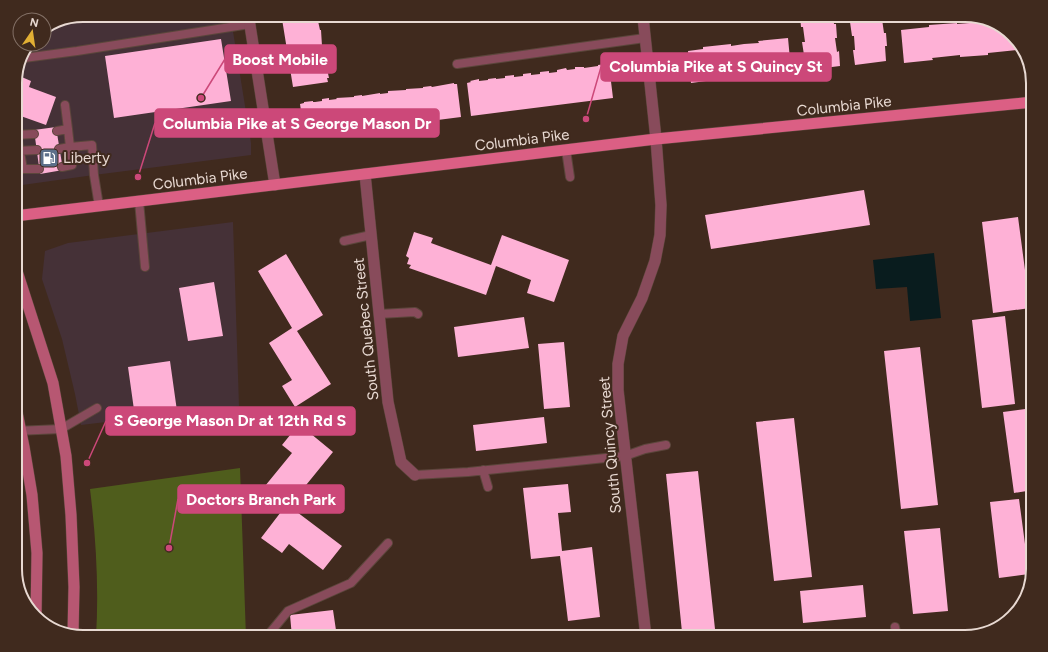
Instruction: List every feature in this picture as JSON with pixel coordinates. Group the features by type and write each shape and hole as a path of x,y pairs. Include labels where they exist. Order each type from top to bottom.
{"main road":[{"name":"Columbia Pike","path":"22,215 656,139 1026,103"},
{"path":"22,287 53,383 66,456 71,516 74,587 73,629"},
{"path":"22,449 32,495 37,554 36,608"}],"street":[{"path":"249,22 275,185"},
{"name":"South Quincy Street","path":"643,22 656,139 661,205 660,234 655,261 644,291 623,336 618,364 618,390 645,630"},
{"name":"South Quebec Street","path":"365,174 388,402 401,462 415,475"}],"lane":[{"path":"27,58 77,51 249,22"},
{"path":"457,64 645,38"},
{"path":"62,167 72,165 65,105"},
{"path":"238,128 265,125"},
{"path":"57,131 68,129"},
{"path":"22,135 34,134"},
{"path":"60,149 92,145 94,175 99,206"},
{"path":"22,151 37,150"},
{"path":"566,150 570,177"},
{"path":"22,166 23,169 39,169"},
{"path":"138,201 145,268"},
{"path":"344,241 371,234"},
{"path":"379,314 415,312 418,314"},
{"path":"22,431 61,429 97,408"},
{"path":"415,475 625,456 666,445"},
{"path":"483,470 488,487"},
{"path":"272,630 288,611 350,583 388,543"}],"shaded area":[{"path":"231,22 251,143 251,155 22,185 22,79 28,56 31,52 52,52 52,30 71,23"},
{"path":"233,222 239,406 81,425 62,339 42,279 45,251 68,243"},
{"path":"934,253 941,318 910,321 907,287 876,289 873,260"}],"green space":[{"path":"240,468 246,630 96,630 96,563 90,489"}],"building":[{"path":"282,22 318,22 321,30 322,46 323,48 324,47 324,55 329,78 327,78 328,82 293,87"},
{"path":"801,22 834,22 834,24 836,24 837,38 835,38 837,52 839,51 840,66 808,70 802,42 805,42 803,27 801,27"},
{"path":"850,22 882,22 884,33 886,33 886,61 855,65 853,50 855,50 854,36 852,36"},
{"path":"981,24 996,30 1008,40 1016,50 988,53 988,55 960,57 960,55 932,58 933,60 904,63 901,30 929,27 929,25"},
{"path":"788,38 791,70 734,78 734,76 706,79 706,81 691,83 688,51 703,49 703,47 731,44 731,46"},
{"path":"221,39 231,101 114,118 105,56"},
{"path":"606,64 609,65 613,98 471,116 467,83 471,82 470,81 479,79 479,81 505,78 505,76 514,75 514,77 523,76 523,74 531,73 531,75 540,74 540,72 549,71 549,73 557,72 557,70 566,68 567,70 575,69 575,67 584,68"},
{"path":"22,77 31,81 29,87 56,97 46,125 22,116"},
{"path":"454,83 457,84 461,117 305,137 300,104 304,102 322,101 322,99 329,98 329,100 388,93 388,91 432,87"},
{"name":"Liberty","path":"56,127 63,170 40,174 34,130"},
{"path":"864,190 870,225 711,249 705,215"},
{"path":"1018,217 1026,278 1026,309 993,313 982,222"},
{"path":"414,232 433,238 431,243 491,265 502,235 569,260 554,302 527,293 531,280 496,266 486,295 409,268 411,265 407,264 409,258 406,256"},
{"path":"286,254 323,315 297,331 331,384 295,407 282,386 292,380 269,343 292,328 258,271"},
{"path":"214,282 223,336 188,341 179,288"},
{"path":"1005,316 1015,404 982,408 972,320"},
{"path":"524,317 529,348 458,357 454,327"},
{"path":"564,342 570,407 544,409 538,344"},
{"path":"920,347 938,505 901,509 884,351"},
{"path":"170,361 177,411 135,417 128,367"},
{"path":"1026,409 1026,491 1014,493 1003,412"},
{"path":"544,417 547,443 476,451 473,425"},
{"path":"794,418 812,577 774,581 756,422"},
{"path":"299,424 333,452 289,506 342,546 323,570 289,544 282,553 261,538 287,504 265,486 292,453 282,445"},
{"path":"698,471 715,629 682,630 666,474"},
{"path":"568,484 571,512 558,513 562,551 592,547 600,617 568,621 560,556 531,559 523,488"},
{"path":"1019,499 1026,552 1025,574 999,578 990,502"},
{"path":"940,528 948,611 913,614 904,531"},
{"path":"863,585 866,617 803,623 800,591"},
{"path":"333,610 336,630 291,630 290,615"}],"place":[{"name":"Boost Mobile","path":"201,98"},
{"name":"Columbia Pike at S Quincy St","path":"586,119"},
{"name":"Liberty","path":"49,158"},
{"name":"Columbia Pike at S George Mason Dr","path":"138,177"},
{"name":"S George Mason Dr at 12th Rd S","path":"87,463"},
{"name":"Doctors Branch Park","path":"169,548"}]}
